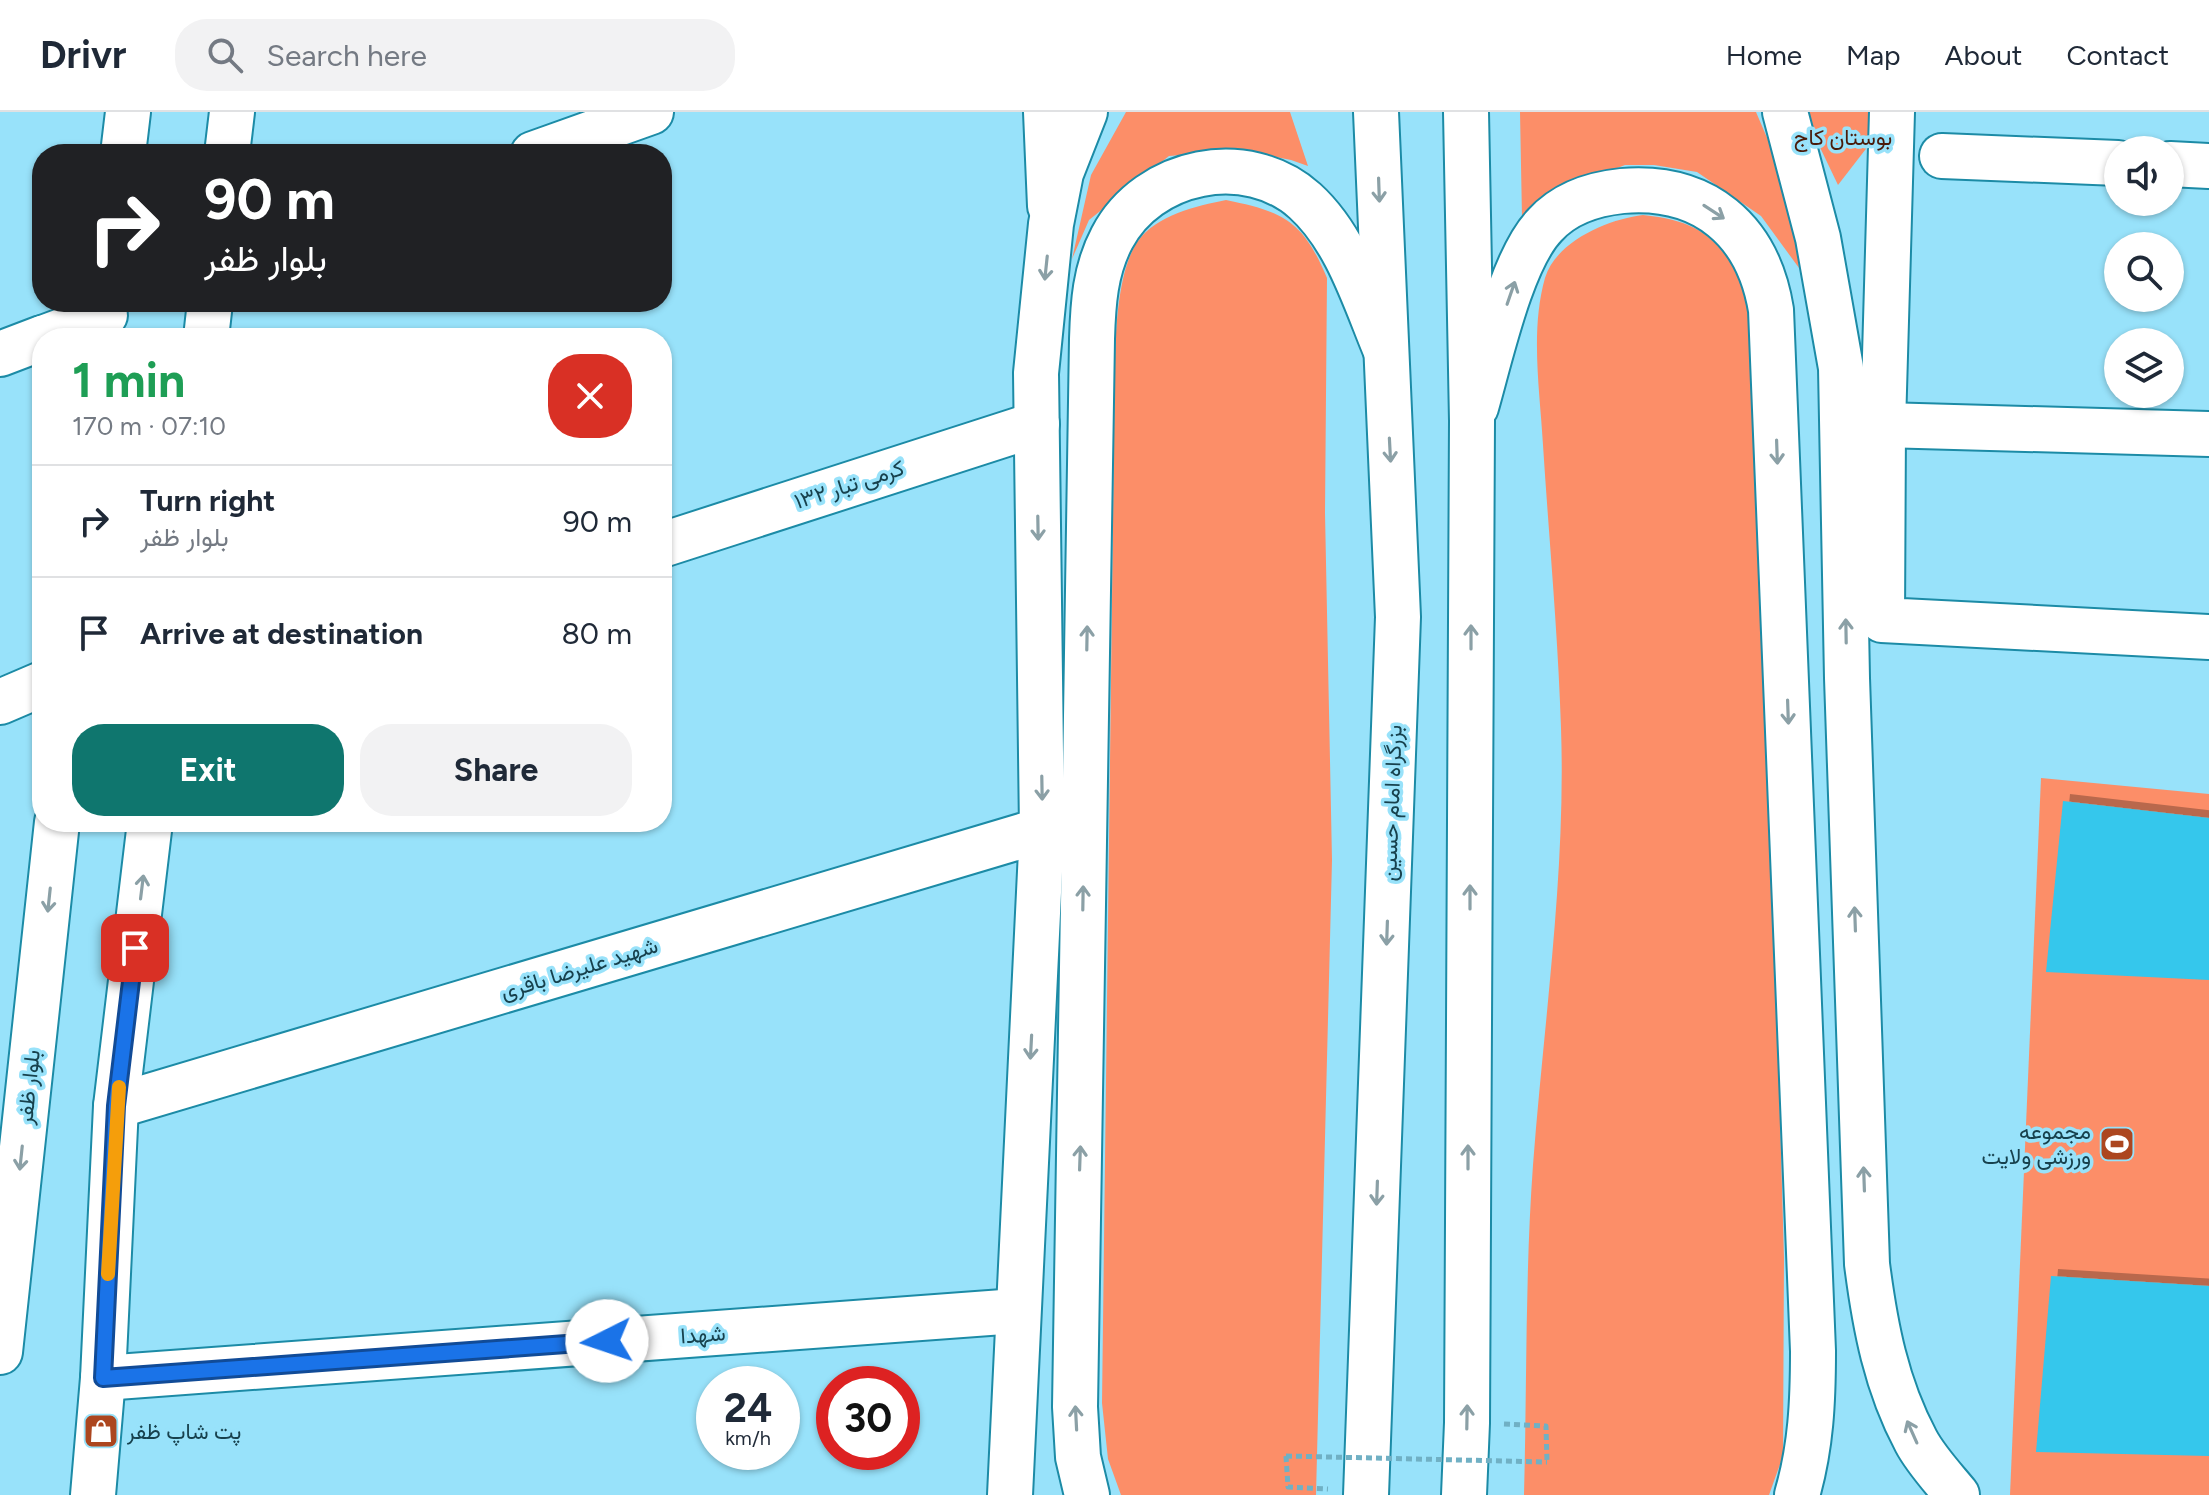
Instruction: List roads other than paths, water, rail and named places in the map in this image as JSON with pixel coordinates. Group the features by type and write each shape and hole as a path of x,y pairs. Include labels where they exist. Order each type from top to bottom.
{"main road":[{"path":"124,144 128,112"},
{"path":"228,144 232,112"},
{"path":"561,144 651,112"},
{"path":"1046,112 1051,224"},
{"path":"1010,1495 1042,830 1036,373 1051,224 1061,173 1085,112"},
{"name":"بزرگراه امام حسین","path":"1366,1495 1398,617 1376,112"},
{"path":"1464,1495 1472,421 1466,112"},
{"path":"1785,112 1818,238 1841,368 1847,678 1867,1264 1875,1325 1889,1379 1917,1444 1957,1495"},
{"path":"1892,112 1883,425 1882,620 2209,637"},
{"path":"1942,156 2104,162"},
{"path":"2184,165 2209,166"},
{"path":"1087,1495 1078,1457 1075,1407 1092,339 1097,279 1112,237 1126,217 1158,192 1182,178 1204,172 1253,175 1291,190 1321,218 1347,260 1386,352"},
{"path":"1472,421 1525,255 1535,237 1560,212 1575,203 1605,193 1657,191 1680,196 1714,211 1727,221 1753,252 1764,274 1771,310 1813,1351 1811,1433 1797,1495"},
{"path":"74,328 105,318"},
{"path":"0,354 32,342"},
{"name":"کرمی تبار ۱۳۲","path":"672,542 1037,424"},
{"path":"1883,425 2209,434"},
{"path":"0,702 32,688"},
{"name":"شهید علیرضا باقری","path":"116,1106 1042,830"},
{"name":"بلوار ظفر","path":"0,1352 14,1091 55,832"},
{"path":"93,1495 103,1378 116,1106 149,832"},
{"name":"شهدا","path":"103,1378 1017,1311"}],"place":[{"name":"مجموعه ورزشی ولایت","path":"2117,1144"},
{"name":"پت شاپ ظفر","path":"101,1431"}],"park label":[{"name":"بوستان کاج","path":"1843,137"}]}
